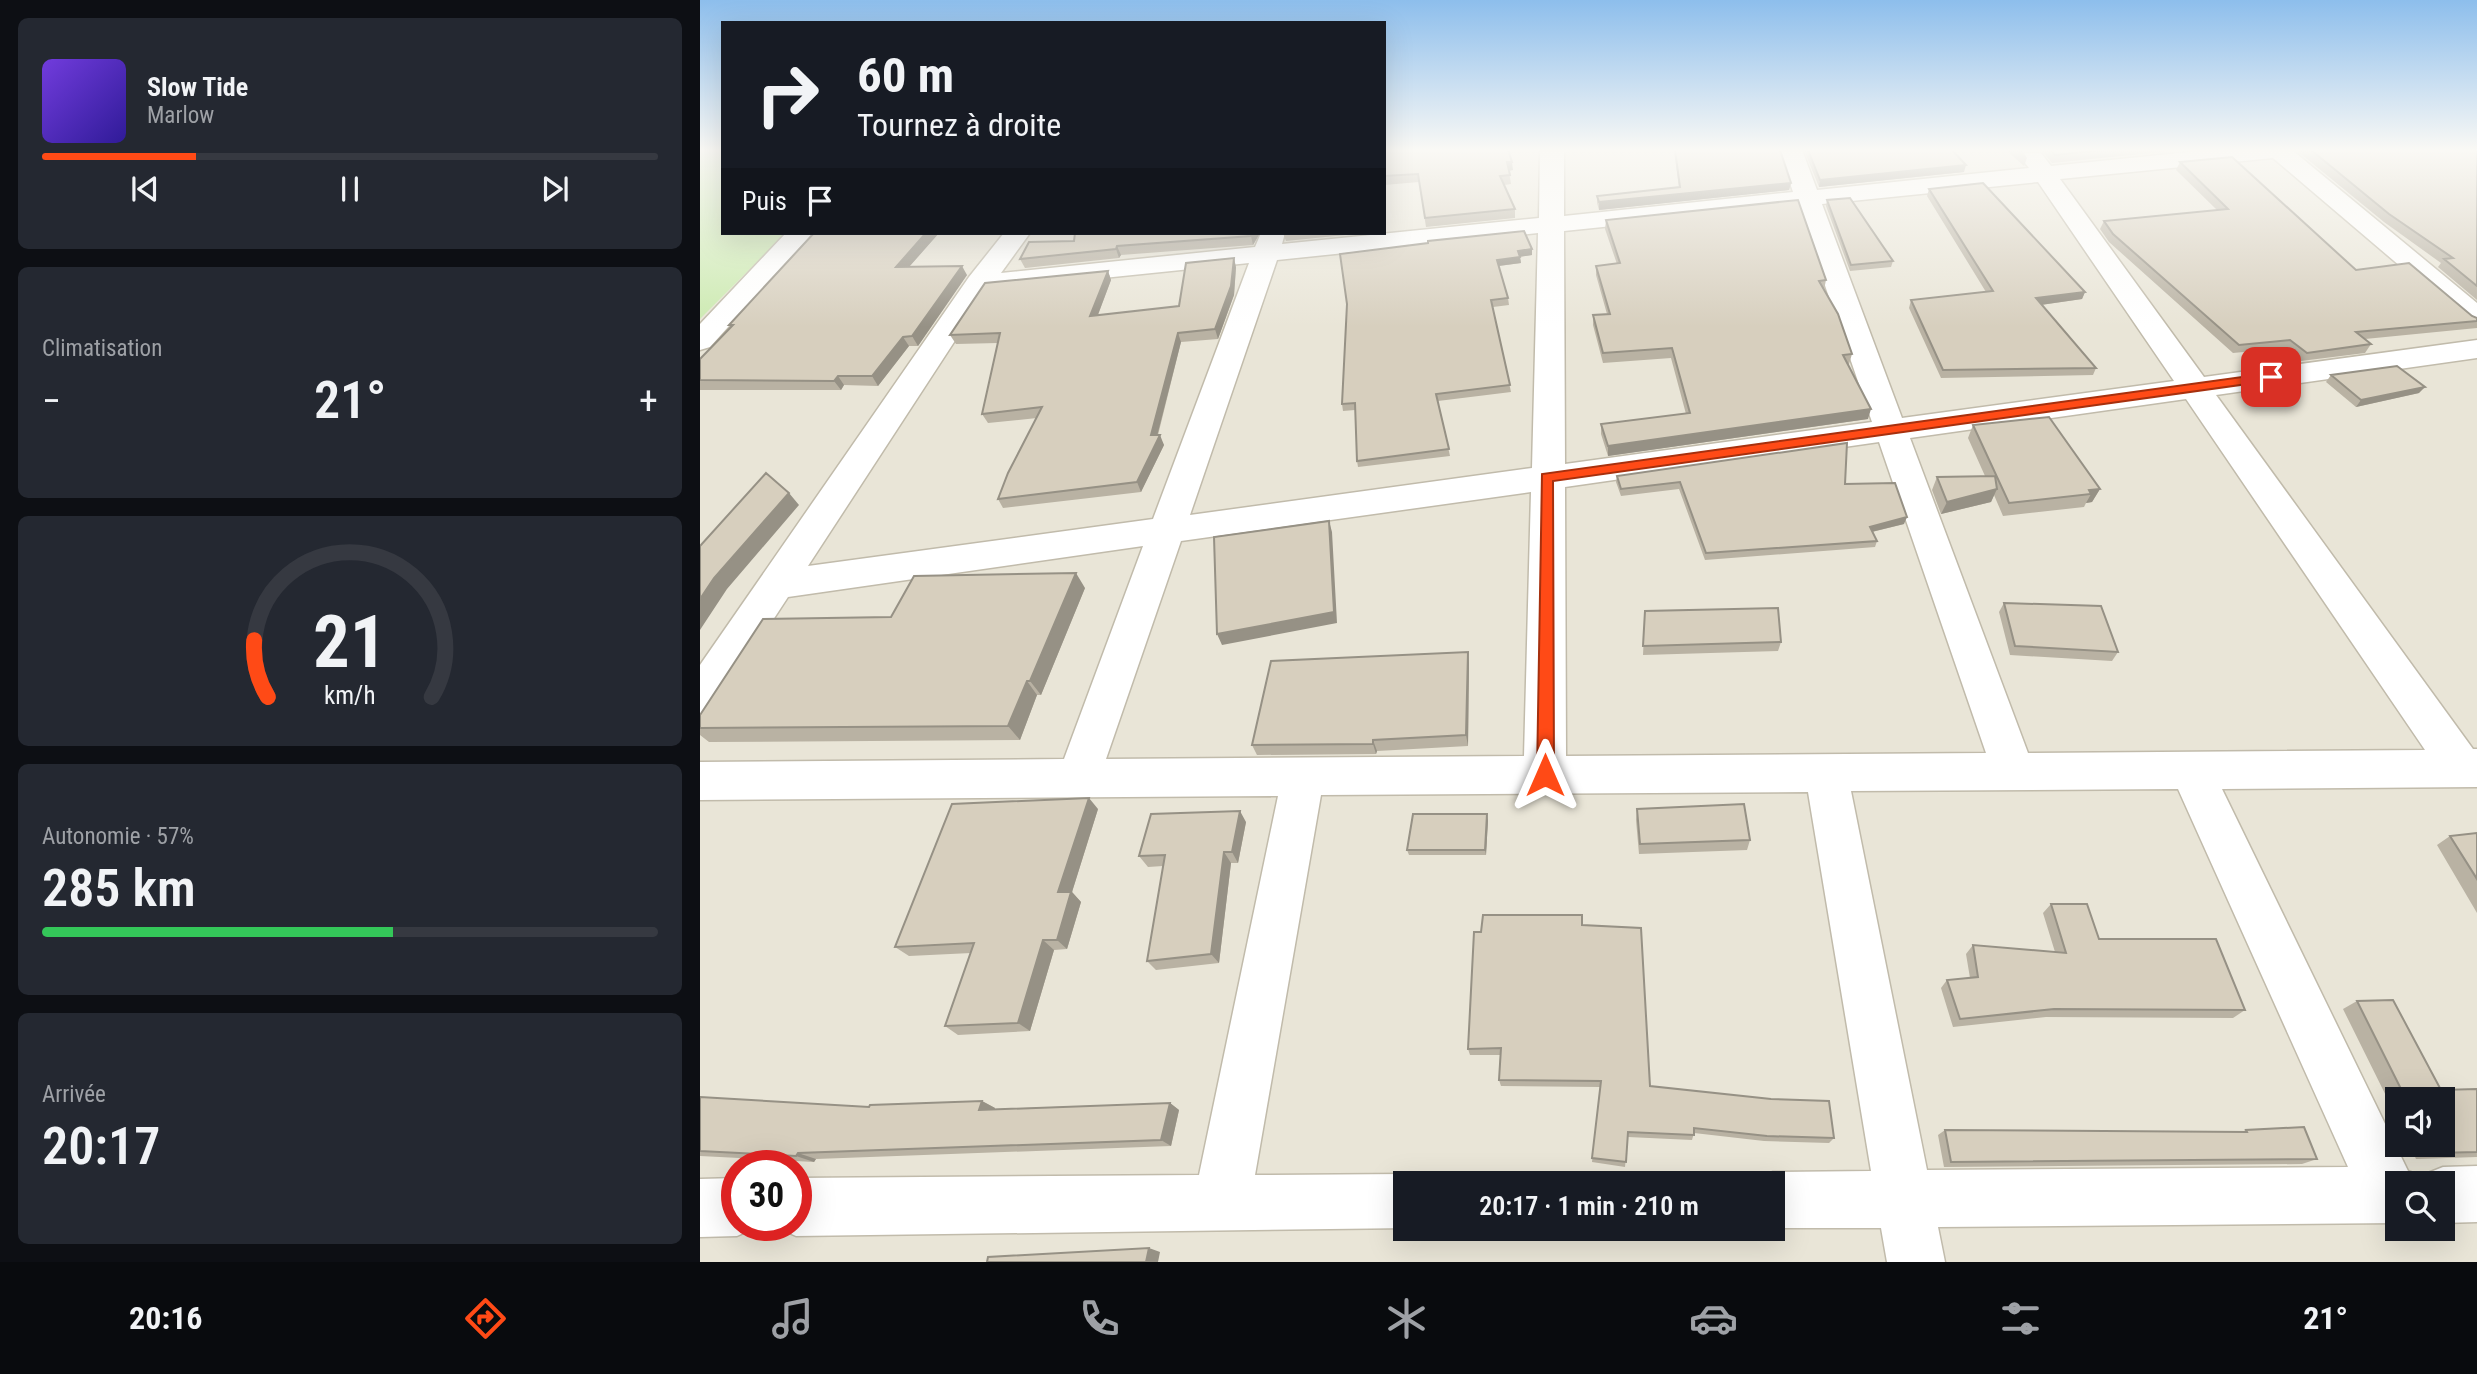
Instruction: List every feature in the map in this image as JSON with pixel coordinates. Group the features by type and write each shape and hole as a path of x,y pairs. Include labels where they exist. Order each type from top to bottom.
{"street":[{"path":"1545,775 1546,477 1551,209"},
{"path":"979,283 1269,243 1551,224 1700,209"},
{"path":"1811,209 2014,772"},
{"path":"2069,209 2194,388 2470,768"},
{"path":"2348,209 2477,317"},
{"path":"700,341 798,235"},
{"path":"700,698 979,283 1015,235"},
{"path":"1078,779 1169,530 1269,243"},
{"path":"779,584 2477,349"},
{"path":"700,781 2470,768"},
{"path":"2191,770 2398,1171"},
{"path":"1826,773 1916,1262"},
{"path":"1221,1204 1303,777"},
{"path":"2455,1194 2477,1194"},
{"path":"1785,1200 2385,1195"},
{"path":"812,1207 1393,1202"},
{"path":"700,1208 721,1208"}],"shaded area":[{"path":"700,209 721,209 721,235 1386,235 1386,209 2477,209 2477,1262 700,1262"}],"green space":[{"path":"700,209 721,209 721,235 784,235 700,319"}],"building":[{"path":"1424,209 1515,209 1425,218"},
{"path":"1713,209 1801,209 1826,280 1819,281 1838,314 1852,354 1843,355 1871,409 1608,446 1601,424 1690,413 1672,348 1603,353 1593,315 1610,314 1596,266 1620,263 1606,220"},
{"path":"1830,209 1857,209 1893,261 1851,265"},
{"path":"1941,209 2007,209 2085,292 2036,298 2096,368 1943,370 1911,300 1993,291"},
{"path":"2228,209 2289,209 2356,270 2409,263 2477,318 2477,321 2356,332 2371,344 2307,353 2290,340 2239,345 2113,234 2104,221"},
{"path":"2383,209 2477,209 2477,286 2444,259 2453,258"},
{"path":"1524,231 1532,249 1518,251 1520,257 1497,260 1508,298 1491,300 1510,385 1436,394 1449,449 1357,461 1355,403 1342,404 1347,304 1340,254"},
{"path":"812,235 924,235 896,267 962,266 912,336 903,337 872,376 838,376 834,381 700,380 700,359 733,325 729,325"},
{"path":"1075,235 1251,235 1117,246 1116,249 1020,259 1029,242 1074,241"},
{"path":"1234,258 1231,286 1215,329 1178,333 1151,435 1160,435 1137,482 998,499 1008,473 1042,407 982,414 1000,333 950,335 985,283 1108,271 1090,316 1179,306 1186,263"},
{"path":"2397,366 2425,387 2361,400 2331,375"},
{"path":"2049,417 2100,489 2089,490 2091,494 2009,503 1973,425"},
{"path":"1847,443 1845,484 1895,483 1907,517 1870,527 1877,541 1706,553 1680,482 1621,489 1617,476"},
{"path":"766,473 789,493 714,578 700,599 700,546"},
{"path":"1995,476 1997,489 1947,502 1937,477"},
{"path":"1329,521 1334,612 1217,634 1214,537"},
{"path":"1076,573 1008,726 700,728 700,715 763,619 891,617 914,576"},
{"path":"2004,603 2101,606 2118,652 2015,646"},
{"path":"1778,608 1781,642 1643,646 1645,611"},
{"path":"1468,652 1466,735 1373,740 1373,744 1252,745 1271,661"},
{"path":"1089,798 1058,892 1071,892 1057,940 1043,940 1018,1023 945,1026 974,943 895,947 952,804"},
{"path":"1744,804 1750,840 1640,844 1637,809"},
{"path":"1240,811 1232,852 1224,852 1211,954 1147,961 1165,855 1139,856 1151,814"},
{"path":"1413,814 1487,814 1485,850 1407,850"},
{"path":"2477,833 2477,879 2450,836"},
{"path":"2051,904 2087,904 2099,939 2216,939 2245,1010 2054,1009 1960,1019 1947,980 1978,977 1973,945 2066,953"},
{"path":"1483,915 1582,915 1582,925 1641,928 1650,1086 1771,1099 1829,1101 1834,1138 1767,1136 1694,1128 1694,1135 1628,1132 1626,1162 1592,1158 1601,1081 1499,1080 1501,1048 1468,1049 1474,932 1481,932"},
{"path":"2393,1000 2439,1087 2400,1087 2357,1001"},
{"path":"2477,1089 2477,1152 2455,1153 2455,1090"},
{"path":"700,1097 869,1107 982,1101 979,1110 1170,1103 1161,1140 812,1152 812,1150 700,1151"},
{"path":"2304,1127 2317,1159 1951,1162 1945,1130 2247,1132 2246,1130"},
{"path":"1149,1248 1146,1262 987,1262 988,1257"}],"route":[{"path":"1545,775 1546,477 2271,377"}]}
